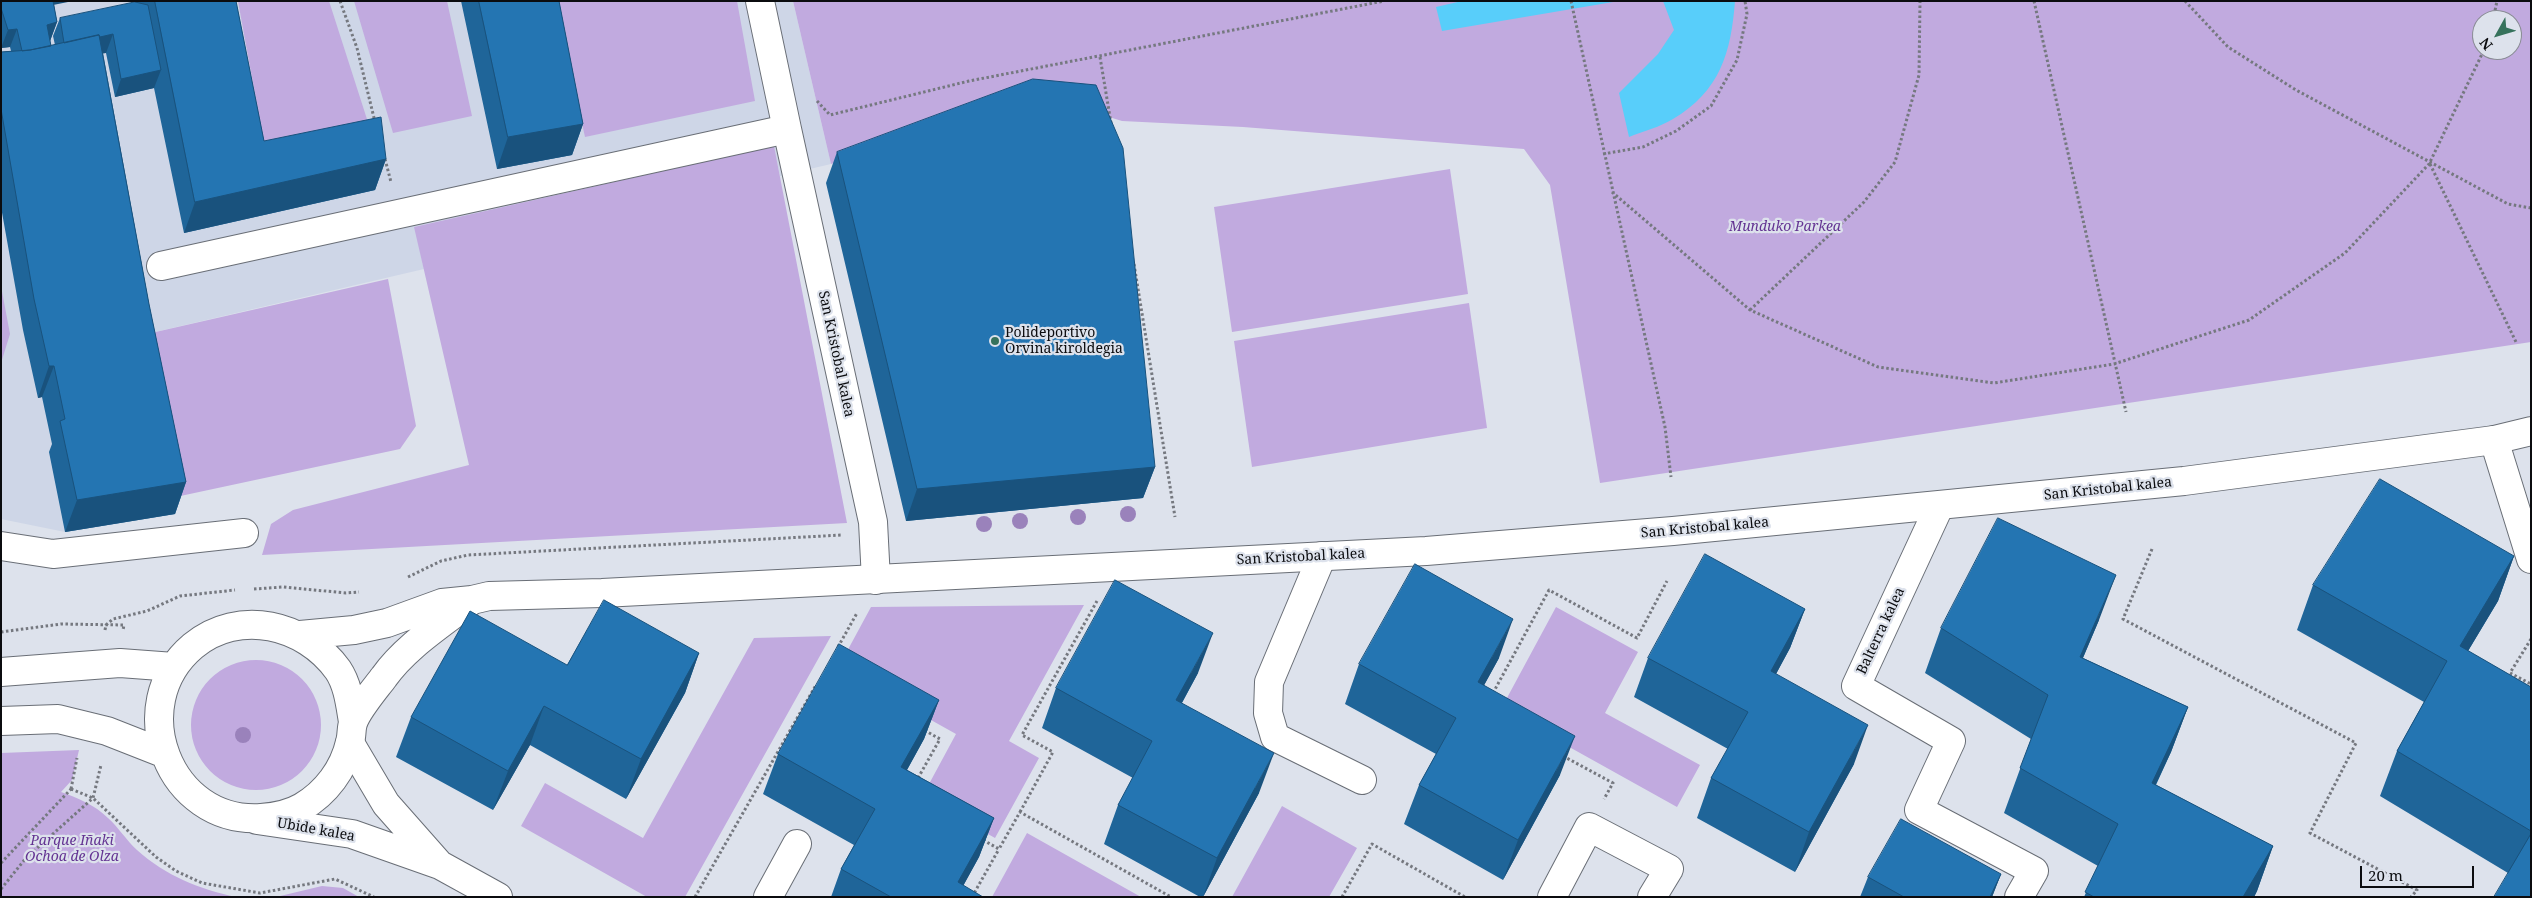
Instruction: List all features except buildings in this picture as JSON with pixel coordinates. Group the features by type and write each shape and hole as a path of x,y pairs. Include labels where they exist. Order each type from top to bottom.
{"main road":[{"name":"San Kristobal kalea","path":"760,1 873,522 876,580"},
{"path":"161,266 787,129"},
{"name":"San Kristobal kalea","path":"300,635 354,630 387,624 442,603 490,596 602,593 876,580 1426,551 1673,531 2184,481 2494,440 2531,431"},
{"path":"2494,440 2526,527 2531,559"},
{"name":"Balterra kalea","path":"1940,506 1856,686 1951,741 1919,810 2034,871 2019,897"},
{"path":"1,546 54,554 244,533"},
{"path":"1322,556 1269,682 1268,713 1275,737 1362,780"},
{"name":"San Kristobal kalea","path":"248,818 276,816 302,807 324,791 340,769 352,732 399,657 472,600"},
{"path":"248,818 220,812 196,798 176,778 163,753 158,723 162,694 174,667 193,646 217,631 245,624 273,625 300,635 322,650 339,671 349,696 352,732"},
{"path":"1,672 120,663 174,667"},
{"path":"1,721 58,719 107,731 163,753"},
{"name":"Ubide kalea","path":"352,732 386,804 440,865"},
{"name":"Ubide kalea","path":"248,818 352,834 440,865 498,897"},
{"path":"1552,897 1589,827 1669,869 1652,897"},
{"path":"768,897 796,844"}],"path":[{"path":"340,1 357,48 376,126"},
{"path":"815,98 830,115 969,81 1384,1"},
{"path":"1570,1 1665,427 1671,477"},
{"path":"1603,154 1643,147 1676,131 1711,106 1737,60 1747,14 1745,1"},
{"path":"1750,310 1864,202 1895,162 1919,75 1920,1"},
{"path":"2034,1 2126,412"},
{"path":"2185,1 2228,47 2296,90 2429,164 2508,204 2531,208"},
{"path":"1100,57 1112,129"},
{"path":"1612,192 1750,310 1878,367 1994,383 2114,364 2249,320 2345,253 2429,164 2479,60"},
{"path":"383,153 392,185 394,215"},
{"path":"2429,164 2517,344"},
{"path":"1133,255 1175,517"},
{"path":"2152,549 2123,619 2356,743 2310,833 2417,890 2411,897"},
{"path":"972,897 1053,752 1022,734 1116,567"},
{"path":"837,648 876,580"},
{"path":"1492,695 1549,590 1637,638 1667,581"},
{"path":"1,632 61,624 124,625 120,663"},
{"path":"2531,639 2510,673 2531,684"},
{"path":"694,897 818,682"},
{"path":"916,781 940,739 923,729"},
{"path":"1,889 26,858 93,798 107,731"},
{"path":"1561,755 1613,783 1589,827"},
{"path":"1,863 71,789 93,798 156,857 176,871 202,883 260,893 335,880 374,897"},
{"path":"1020,812 1171,897"},
{"path":"974,835 999,849"},
{"path":"1342,897 1372,844 1465,897"}],"shaded area":[{"path":"1,1 793,1 831,164 780,176 773,146 415,227 424,269 138,336 175,514 65,532 1,519"}],"green space":[{"path":"238,1 329,1 374,141 266,155"},
{"path":"354,1 447,1 472,116 393,133"},
{"path":"555,1 737,1 755,101 585,137"},
{"name":"Munduko Parkea","path":"793,1 2531,1 2531,342 1600,483 1550,185 1524,149 1243,127 1122,121 1041,96 831,164"},
{"path":"774,146 847,523 262,555 271,524 293,510 469,465 414,227"},
{"path":"1450,169 1468,294 1232,332 1214,207"},
{"path":"388,279 416,426 400,449 171,498 138,336"},
{"path":"1,286 10,334 1,363"},
{"path":"1469,303 1487,428 1252,467 1234,341"},
{"path":"1084,605 1009,741 1039,758 995,838 922,797 956,734 838,668 871,607"},
{"path":"1556,607 1638,652 1605,713 1700,765 1677,807 1501,709"},
{"path":"831,636 685,897 647,897 521,826 545,783 643,838 754,638"},
{"path":"256,660 281,665 302,679 316,700 321,725 316,750 302,771 281,785 256,790 231,785 210,771 196,750 191,725 196,700 210,679 231,665"},
{"name":"Parque Iñaki Ochoa de Olza","path":"79,750 72,780 61,792 98,809 137,850 171,874 209,890 236,897 1,897 1,753"},
{"path":"1282,806 1357,848 1329,897 1232,897"},
{"path":"1027,833 1141,897 992,897"},
{"path":"322,886 343,888 359,897 276,897"}],"water":[{"path":"1462,1 1619,1 1442,31 1436,7"},
{"path":"1663,1 1735,1 1726,54 1712,83 1689,108 1668,122 1629,137 1619,93 1658,54 1674,30"}],"place":[{"name":"Polideportivo Orvina kiroldegia","path":"995,341"}]}
